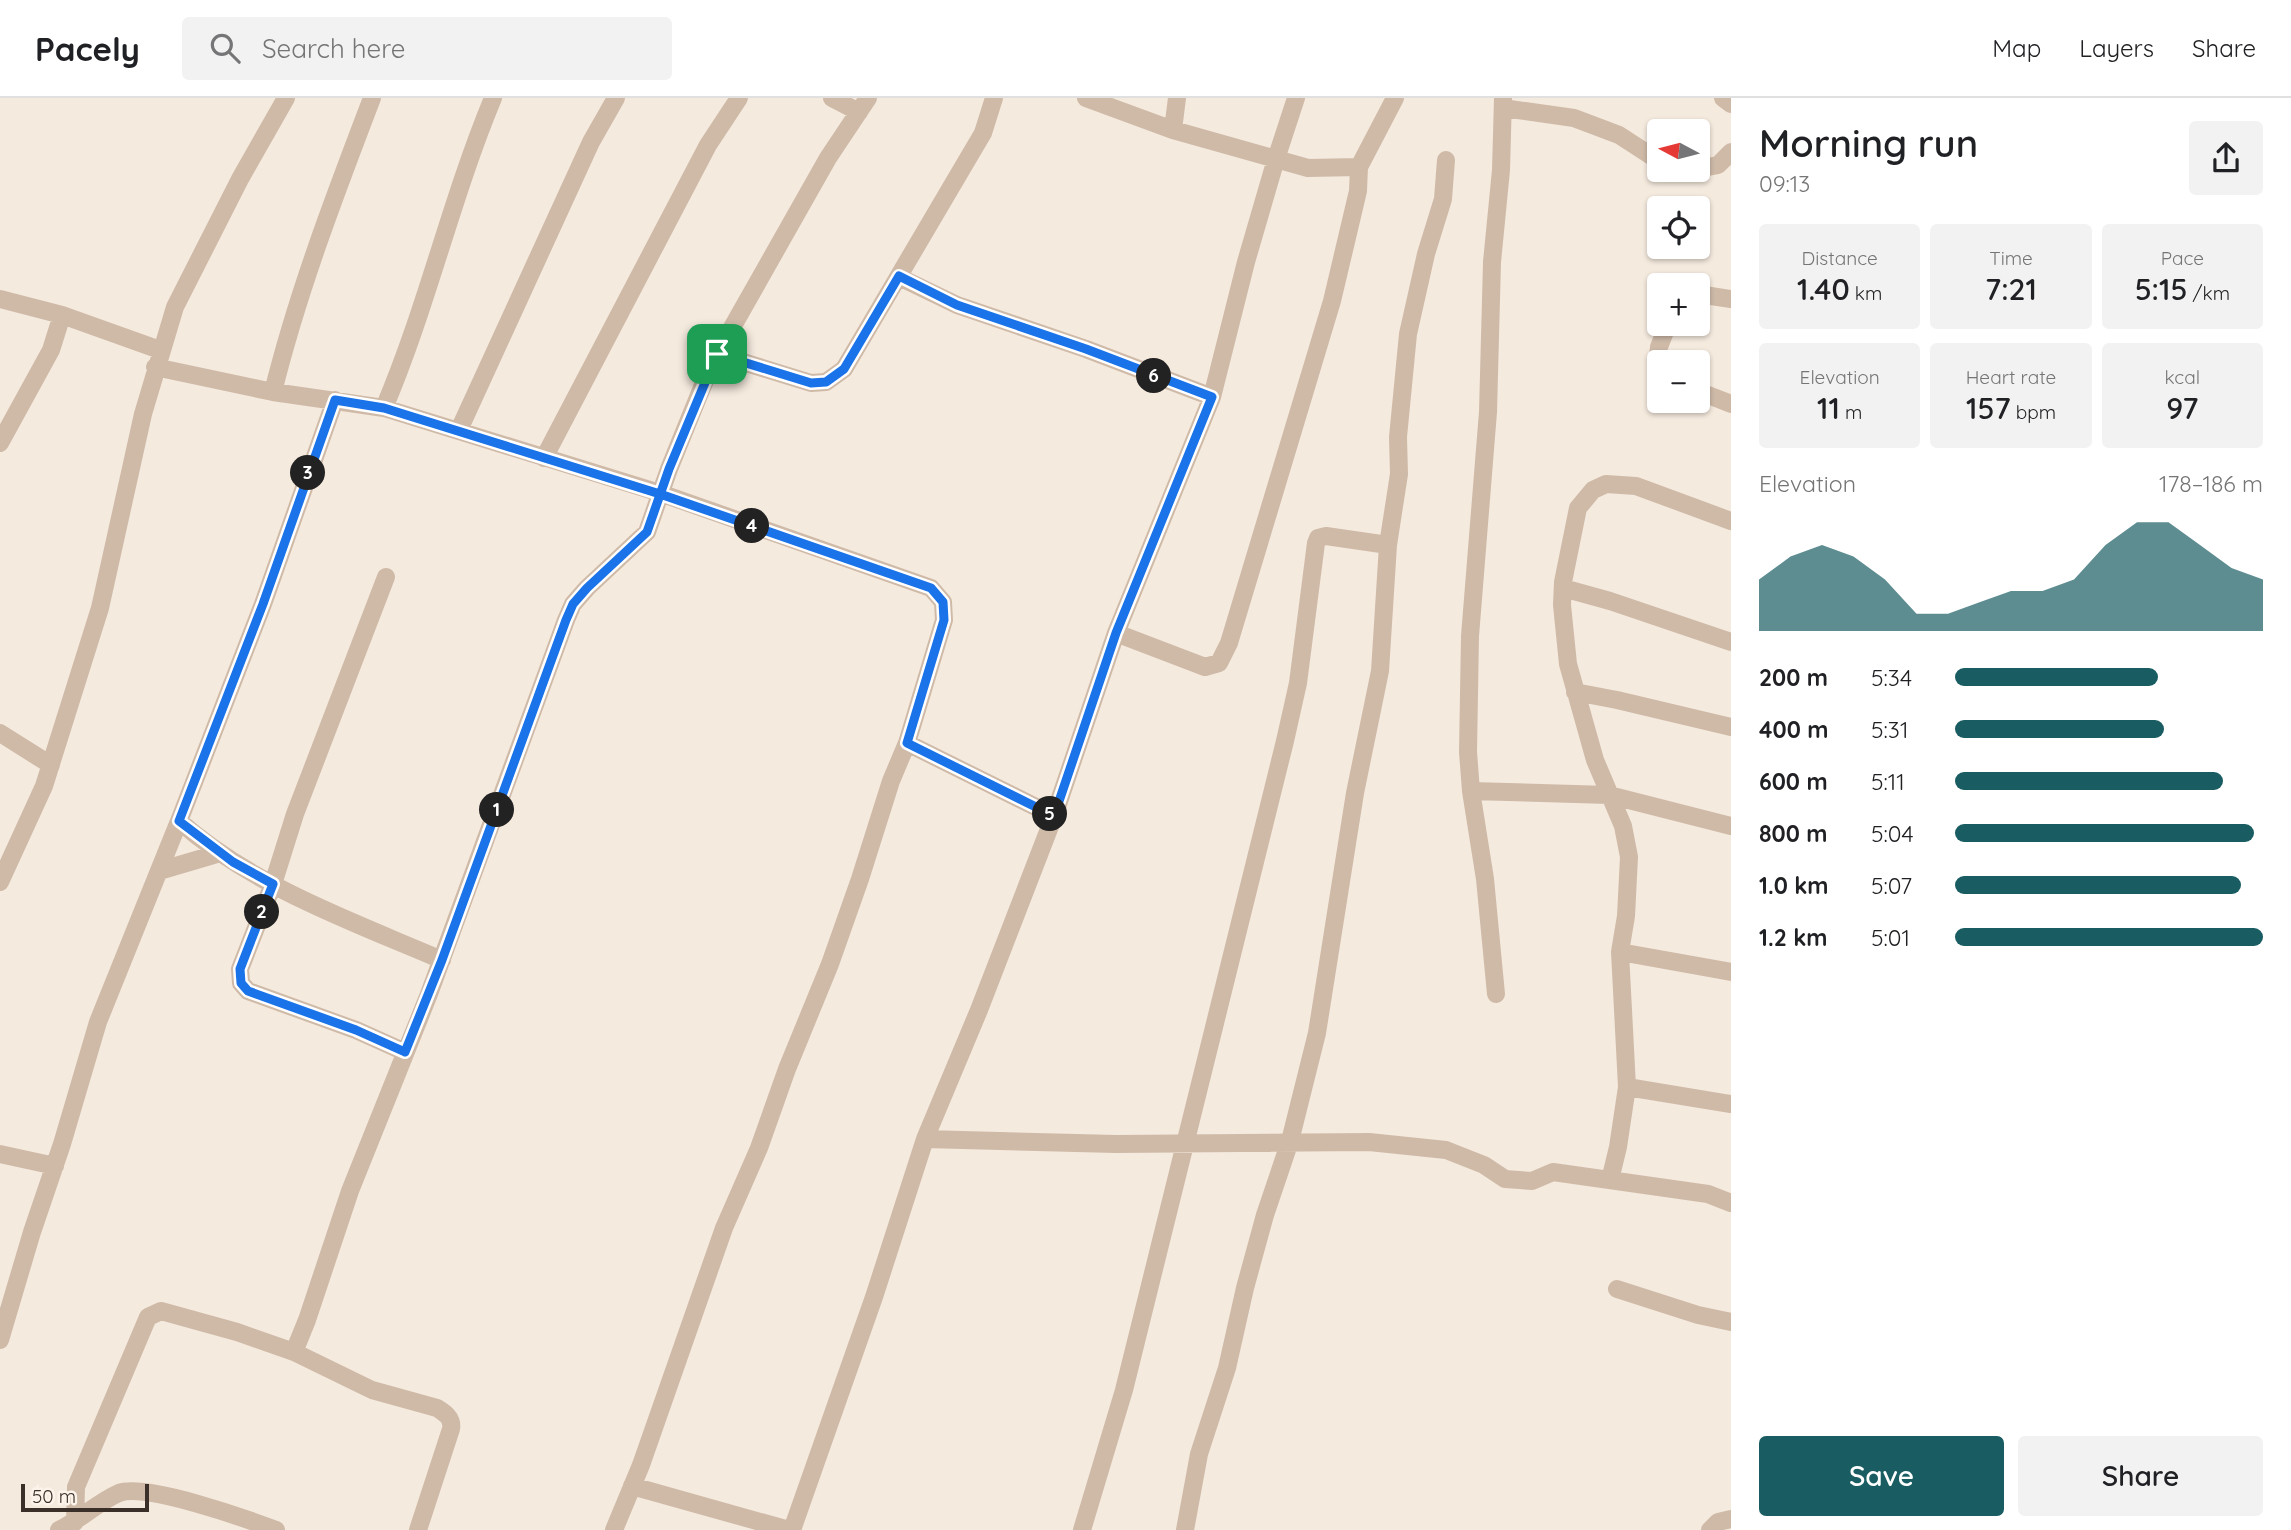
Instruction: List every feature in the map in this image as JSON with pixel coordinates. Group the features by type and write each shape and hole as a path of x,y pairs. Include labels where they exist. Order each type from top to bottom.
{"street":[{"path":"0,882 51,765 100,608 143,414 175,307 240,179 286,98"},
{"path":"273,392 288,330 332,201 372,98"},
{"path":"384,408 407,354 474,144 493,98"},
{"path":"459,430 592,142 616,98"},
{"path":"544,458 708,145 739,98"},
{"path":"294,1352 350,1191 442,960 566,620 573,604 587,588 647,532 717,354 828,158 863,105 832,98"},
{"path":"717,354 811,383 826,382 844,369 983,133 994,98"},
{"path":"1086,98 1173,130 1308,168 1359,167"},
{"path":"1173,130 1177,98"},
{"path":"632,1486 790,1530 874,1297 925,1139 979,1010 1054,816 1116,633 1212,397 1276,159 1296,98"},
{"path":"1116,633 1205,667 1219,663 1244,592 1332,301 1358,191 1359,167 1395,98"},
{"path":"1723,98 1731,104"},
{"path":"1496,994 1485,879 1471,791 1468,752 1470,636 1488,412 1492,262 1501,170 1503,103 1574,118 1619,135 1647,153"},
{"path":"1710,167 1718,165 1731,152"},
{"path":"1185,1530 1199,1454 1227,1368 1245,1287 1290,1141 1317,1033 1356,793 1380,671 1388,545 1399,474 1398,437 1408,334 1426,254 1443,200 1446,160"},
{"path":"899,276 957,305 1086,349 1212,397"},
{"path":"1710,296 1731,299"},
{"path":"0,299 62,315 158,359 273,392 384,408 660,494 931,588 943,602 944,620 907,743 891,781 830,964 787,1069 759,1148 724,1228 614,1530"},
{"path":"0,443 51,350 62,315"},
{"path":"1710,396 1731,404"},
{"path":"0,1340 98,1022 263,604 335,400"},
{"path":"1610,1180 1619,1147 1627,1087 1620,952 1626,916 1629,857 1623,826 1595,760 1567,664 1563,588 1578,509 1593,490 1605,484 1636,486 1731,521"},
{"path":"1082,1530 1124,1390 1296,694 1316,543 1318,538 1326,536 1388,545"},
{"path":"386,578 299,801 273,884 240,969 241,983 248,991 356,1030 405,1052"},
{"path":"1563,588 1731,642"},
{"path":"1575,692 1731,727"},
{"path":"0,733 51,765"},
{"path":"907,743 1054,816"},
{"path":"1471,791 1609,795 1731,825"},
{"path":"179,821 220,853 299,899 442,960"},
{"path":"159,871 220,853"},
{"path":"1620,952 1731,972"},
{"path":"1627,1087 1731,1104"},
{"path":"925,1139 1116,1144 1369,1142 1435,1148 1484,1166 1505,1179 1532,1181 1553,1172 1708,1194 1731,1203"},
{"path":"0,1154 55,1166"},
{"path":"1617,1289 1731,1322"},
{"path":"67,1526 76,1487 148,1317 161,1311 237,1332 294,1352 372,1390 437,1408 449,1417 451,1429 418,1530"},
{"path":"67,1526 120,1493 139,1491 234,1515 276,1530"},
{"path":"1710,1530 1718,1522 1731,1519"}],"route":[{"path":"717,354 669,469 660,494 647,532 573,604 442,960 405,1052 356,1030 248,991 241,983 240,969 273,884 233,862 179,821 263,604 335,400 384,408 459,430 660,494 931,588 943,602 944,620 907,743 1054,816 1116,633 1212,397 1086,349 957,305 899,276 844,369 826,382 811,383 717,354"}]}
